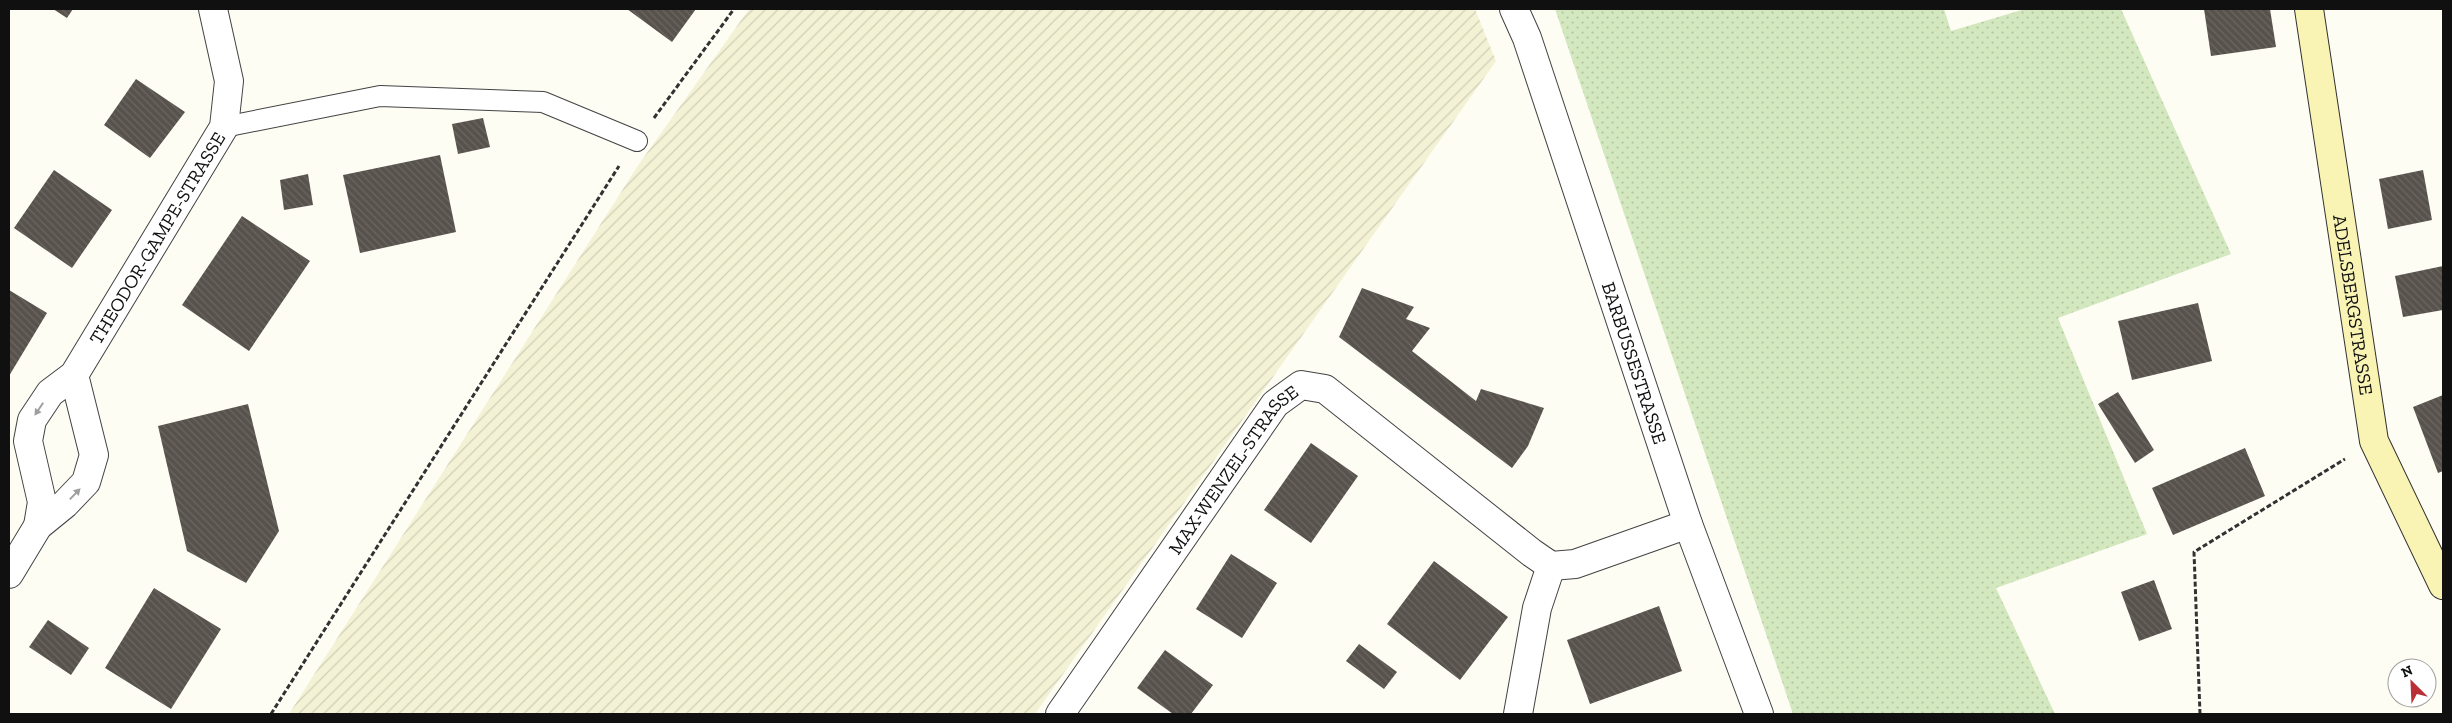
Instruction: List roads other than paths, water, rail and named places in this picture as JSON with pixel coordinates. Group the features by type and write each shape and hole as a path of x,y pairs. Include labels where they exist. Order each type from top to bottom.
{"street":[{"name":"THEODOR-GAMPE-STRASSE","path":"38,526 42,502 28,441 32,420 50,393 74,375 224,127 229,81 213,9"},
{"name":"BARBUSSESTRASSE","path":"1514,9 1527,38 1688,524 1759,714"},
{"name":"ADELSBERGSTRASSE","path":"2309,9 2374,442 2443,585"},
{"name":"THEODOR-GAMPE-STRASSE","path":"9,574 38,526 65,504 86,482 94,455 74,375"},
{"name":"MAX-WENZEL-STRASSE","path":"1060,714 1275,404 1301,385 1325,389 1532,554 1551,566"},
{"path":"1518,714 1536,608 1551,566 1575,564 1688,524"}],"lane":[{"path":"224,127 380,96 543,102 637,141"}]}
